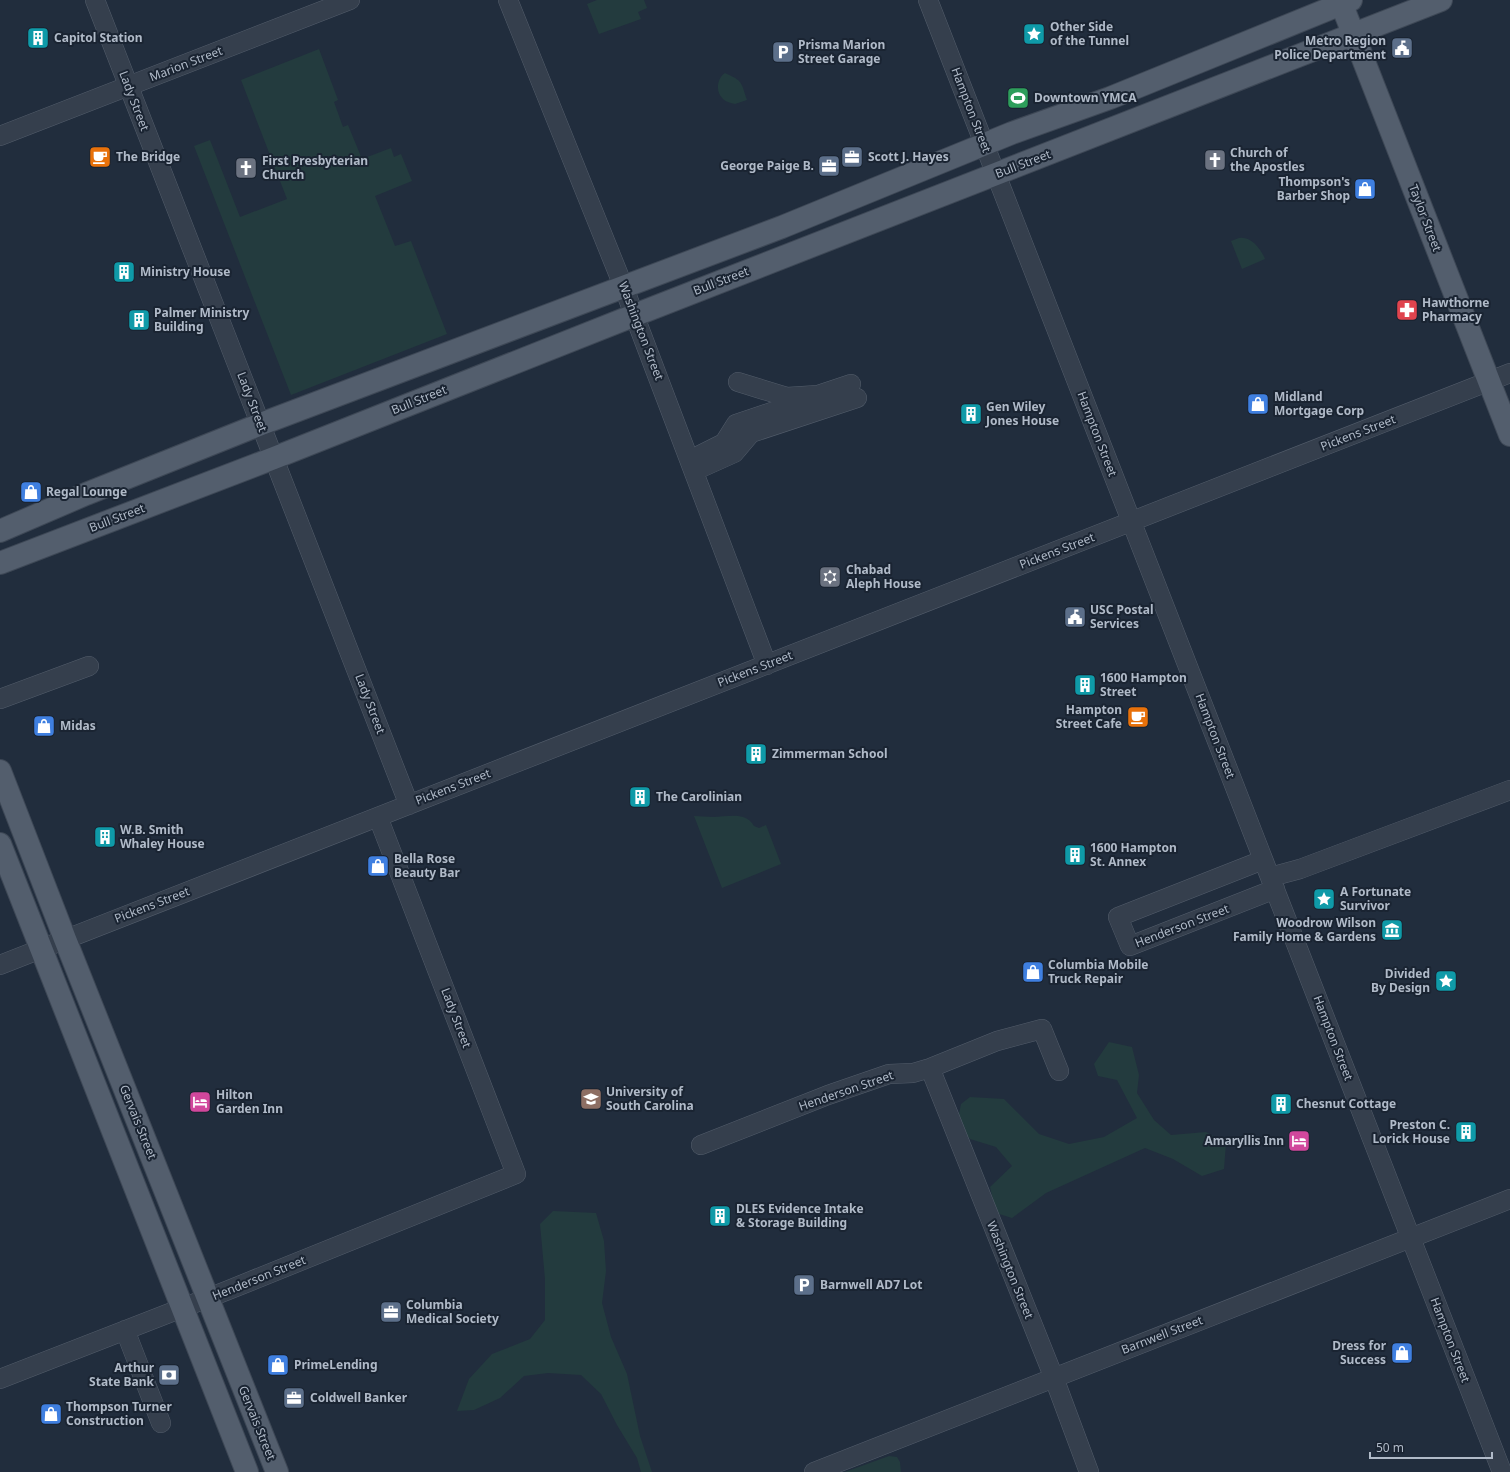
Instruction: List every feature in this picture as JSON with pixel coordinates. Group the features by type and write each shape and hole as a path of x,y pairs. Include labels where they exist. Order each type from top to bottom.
{"main road":[{"name":"Bull Street","path":"0,563 274,458 634,315 1442,0"},
{"path":"0,531 86,494 260,424 624,288 782,227 984,144 1110,98 1344,1"},
{"name":"Taylor Street","path":"1344,1 1354,34 1510,436"},
{"name":"Gervais Street","path":"0,771 65,939 217,1294 277,1472"},
{"path":"0,844 247,1472"}],"street":[{"name":"Lady Street","path":"95,0 409,805"},
{"name":"Marion Street","path":"0,136 129,86 323,5 350,0"},
{"name":"Washington Street","path":"508,0 624,288 767,665"},
{"name":"Hampton Street","path":"928,0 1502,1472"},
{"name":"Pickens Street","path":"0,965 1510,373"},
{"path":"738,382 787,397"},
{"path":"849,391 736,424 724,443 691,463 720,437 731,419 787,397 849,391"},
{"path":"0,699 89,666"},
{"name":"Henderson Street","path":"1263,860 1118,917 1130,946 1272,883 1300,869 1510,790"},
{"name":"Lady Street","path":"378,817 516,1174"},
{"name":"Henderson Street","path":"701,1145 828,1095 889,1074 913,1073 930,1068 997,1041 1042,1029 1058,1071"},
{"name":"Washington Street","path":"930,1068 1054,1378 1089,1472"},
{"name":"Henderson Street","path":"0,1379 182,1308 516,1174"},
{"name":"Barnwell Street","path":"814,1472 1510,1199"},
{"path":"122,1331 157,1425"}],"green space":[{"path":"597,0 644,0 647,8 638,12 641,19 599,34 587,4"},
{"path":"319,49 338,100 334,102 343,127 348,125 362,159 391,148 394,157 401,154 412,181 375,196 395,246 411,241 447,334 291,395 194,146 210,140 240,217 287,199 241,80"},
{"path":"725,73 738,80 744,89 747,100 735,104 726,101 720,96 718,85 720,78"},
{"path":"1239,238 1248,239 1255,244 1265,259 1242,269 1231,241"},
{"path":"694,816 736,816 746,818 754,826 759,828 766,825 781,864 722,888"},
{"path":"1109,1042 1132,1047 1139,1075 1137,1093 1154,1120 1171,1135 1206,1132 1226,1143 1224,1169 1202,1176 1173,1159 1145,1148 1046,1193 1012,1218 996,1213 990,1187 1012,1166 996,1147 970,1139 957,1123 961,1104 970,1097 1004,1099 1039,1134 1069,1144 1104,1137 1137,1118 1117,1080 1098,1076 1094,1064"},
{"path":"553,1211 596,1213 604,1241 606,1271 602,1303 611,1337 627,1374 640,1436 652,1472 641,1472 637,1458 617,1425 601,1394 581,1375 548,1373 524,1376 500,1398 474,1410 457,1411 469,1379 492,1354 530,1339 545,1320 545,1279 540,1224"},
{"path":"889,1456 897,1457 900,1462 901,1472 845,1472"}],"place":[{"name":"Other Side of the Tunnel","path":"1034,34"},
{"name":"Capitol Station","path":"38,38"},
{"name":"Metro Region Police Department","path":"1402,48"},
{"name":"Prisma Marion Street Garage","path":"783,52"},
{"name":"Downtown YMCA","path":"1018,98"},
{"name":"The Bridge","path":"100,157"},
{"name":"Scott J. Hayes","path":"852,157"},
{"name":"Church of the Apostles","path":"1215,160"},
{"name":"George Paige B.","path":"829,166"},
{"name":"First Presbyterian Church","path":"246,168"},
{"name":"Thompson's Barber Shop","path":"1365,189"},
{"name":"Ministry House","path":"124,272"},
{"name":"Hawthorne Pharmacy","path":"1407,310"},
{"name":"Palmer Ministry Building","path":"139,320"},
{"name":"Midland Mortgage Corp","path":"1258,404"},
{"name":"Gen Wiley Jones House","path":"971,414"},
{"name":"Regal Lounge","path":"31,492"},
{"name":"Chabad Aleph House","path":"830,577"},
{"name":"USC Postal Services","path":"1075,617"},
{"name":"1600 Hampton Street","path":"1085,685"},
{"name":"Hampton Street Cafe","path":"1138,717"},
{"name":"Midas","path":"44,726"},
{"name":"Zimmerman School","path":"756,754"},
{"name":"The Carolinian","path":"640,797"},
{"name":"W.B. Smith Whaley House","path":"105,837"},
{"name":"1600 Hampton St. Annex","path":"1075,855"},
{"name":"Bella Rose Beauty Bar","path":"378,866"},
{"name":"A Fortunate Survivor","path":"1324,899"},
{"name":"Woodrow Wilson Family Home & Gardens","path":"1392,930"},
{"name":"Columbia Mobile Truck Repair","path":"1033,972"},
{"name":"Divided By Design","path":"1446,981"},
{"name":"University of South Carolina","path":"591,1099"},
{"name":"Hilton Garden Inn","path":"200,1102"},
{"name":"Chesnut Cottage","path":"1281,1104"},
{"name":"Preston C. Lorick House","path":"1466,1132"},
{"name":"Amaryllis Inn","path":"1299,1141"},
{"name":"DLES Evidence Intake & Storage Building","path":"720,1216"},
{"name":"Barnwell AD7 Lot","path":"804,1285"},
{"name":"Columbia Medical Society","path":"391,1312"},
{"name":"Dress for Success","path":"1402,1353"},
{"name":"PrimeLending","path":"278,1365"},
{"name":"Arthur State Bank","path":"169,1375"},
{"name":"Coldwell Banker","path":"294,1398"},
{"name":"Thompson Turner Construction","path":"51,1414"}]}
